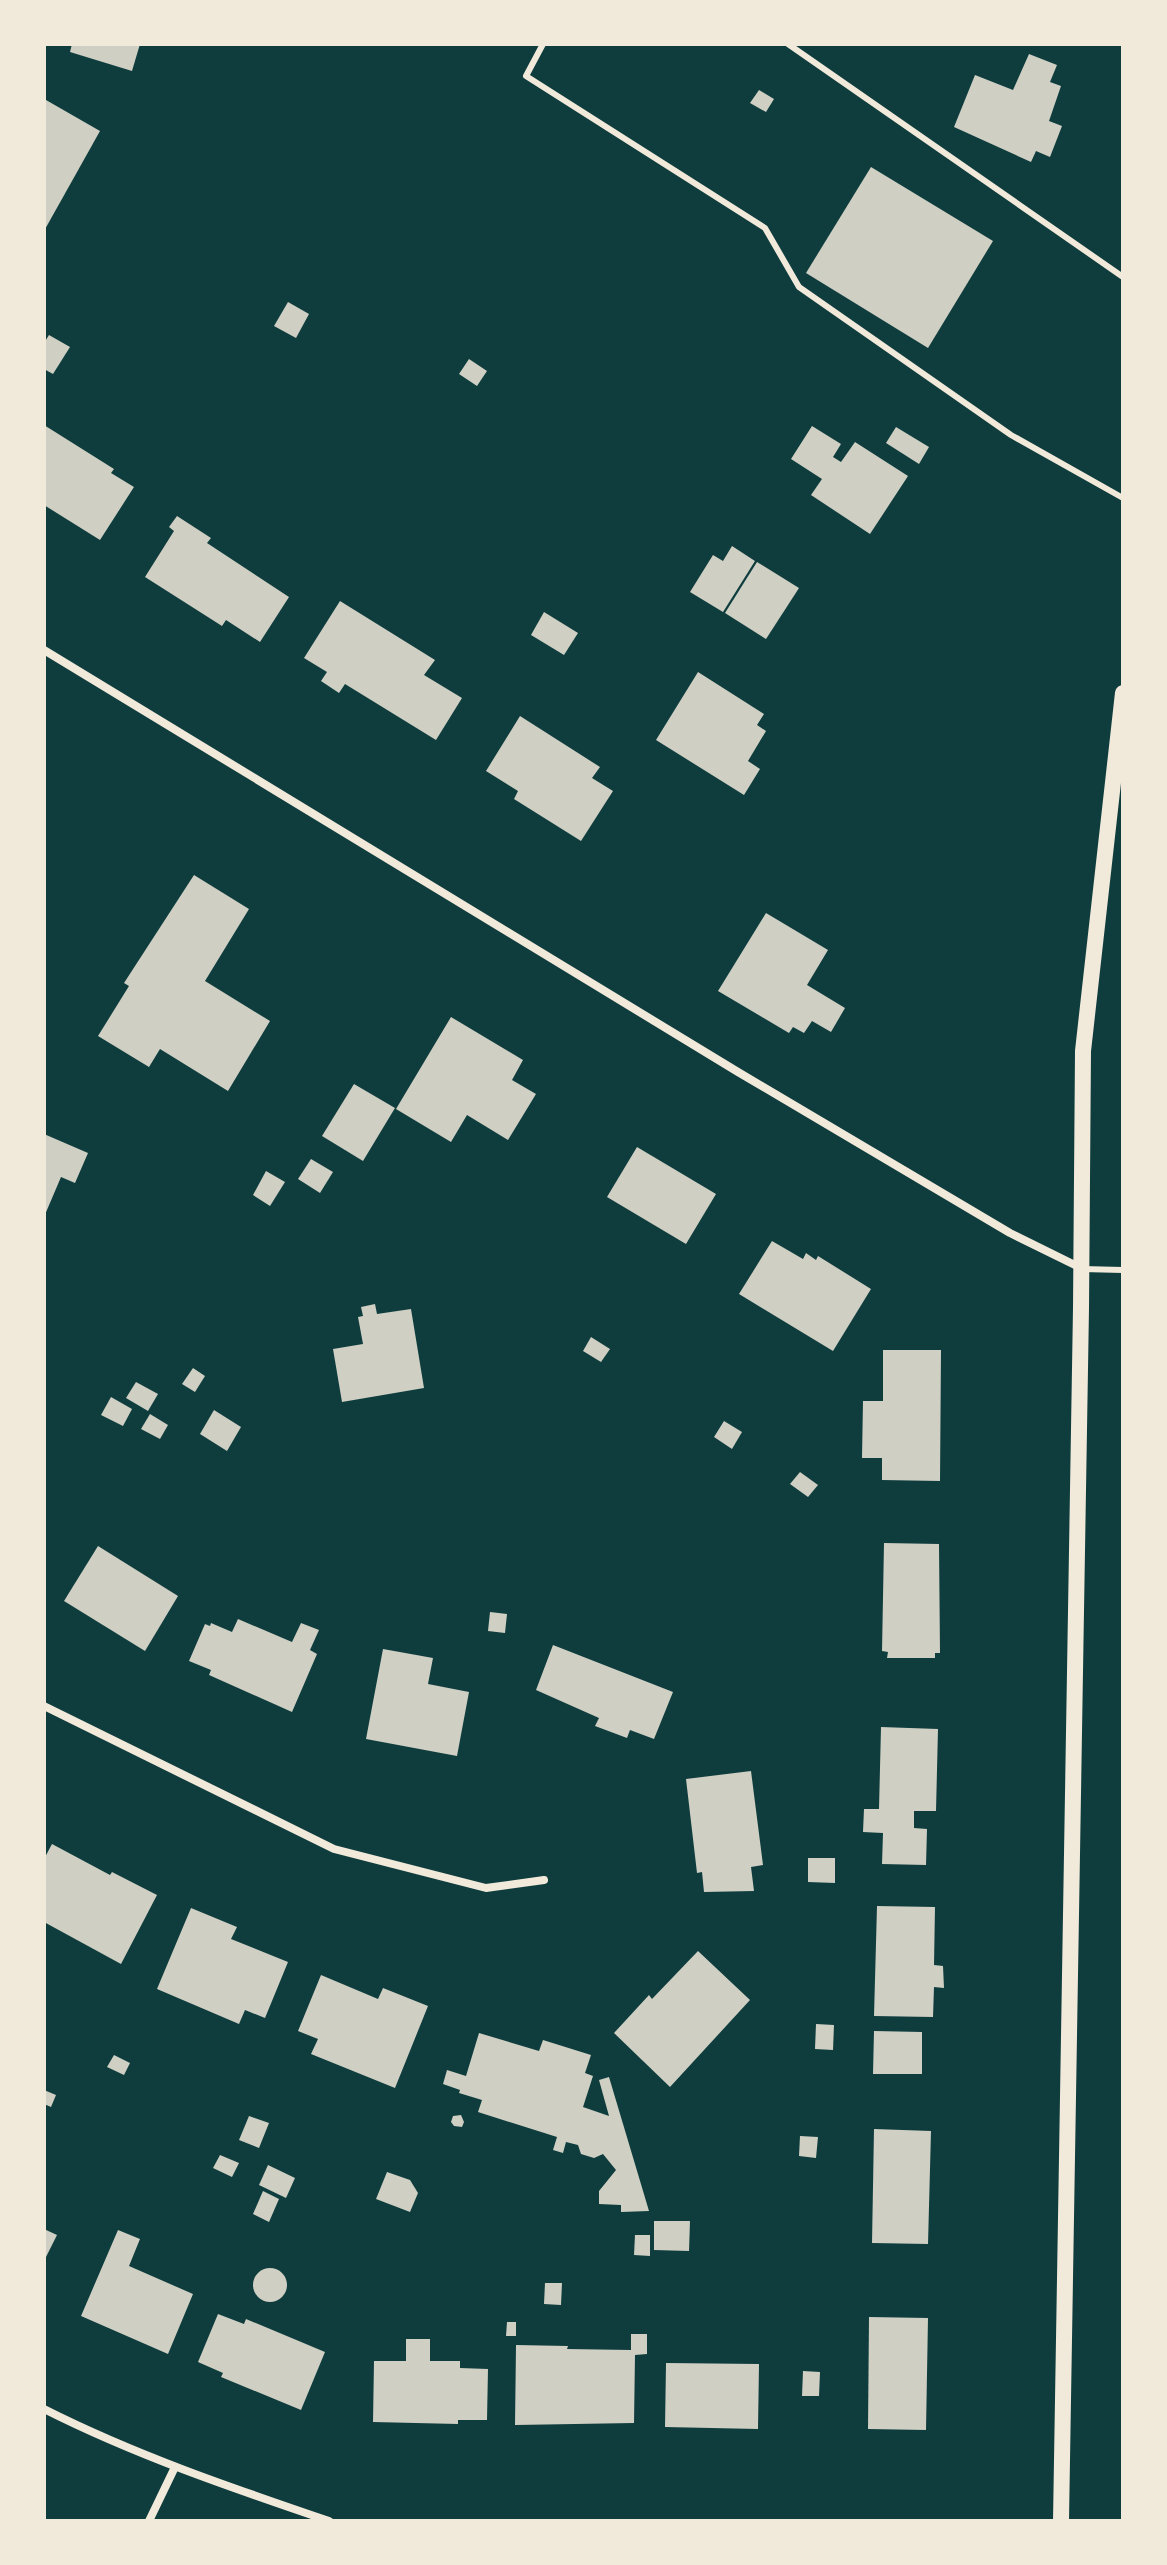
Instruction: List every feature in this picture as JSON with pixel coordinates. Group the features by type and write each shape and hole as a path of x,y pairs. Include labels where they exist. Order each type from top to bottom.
{"main road":[{"path":"1061,2521 1083,1051 1123,693"}],"street":[{"path":"44,650 738,1072 1010,1233 1082,1269"},
{"path":"44,1706 334,1849 486,1888 544,1880"},
{"path":"44,2409 91,2433 175,2467 329,2521"},
{"path":"149,2521 175,2467"}],"lane":[{"path":"543,44 526,76 765,228 799,287 811,296 1011,435 1123,498"},
{"path":"788,44 1123,277"},
{"path":"1082,1269 1123,1270"}],"building":[{"path":"72,44 140,44 132,71 70,52"},
{"path":"1029,54 1057,65 1050,82 1061,86 1049,121 1062,126 1050,157 1036,151 1031,162 954,127 975,75 1013,90"},
{"path":"759,90 774,99 766,112 750,103"},
{"path":"46,100 100,131 44,231 44,105"},
{"path":"871,167 993,241 928,348 806,273"},
{"path":"288,302 309,314 296,338 274,326"},
{"path":"49,335 70,347 53,374 44,369 44,343"},
{"path":"469,359 487,371 477,386 459,374"},
{"path":"44,425 114,469 111,473 134,487 100,540 44,505"},
{"path":"812,426 841,444 833,457 841,462 855,442 908,476 870,534 811,495 822,479 791,459"},
{"path":"896,427 929,447 919,464 886,443"},
{"path":"177,516 211,538 207,543 289,597 260,642 226,620 222,626 145,577 174,531 169,527"},
{"path":"732,546 755,561 723,612 690,592 713,555 723,561"},
{"path":"757,562 799,588 766,639 725,613"},
{"path":"340,601 435,660 424,675 462,698 436,740 345,684 339,693 321,681 327,672 304,658"},
{"path":"544,612 578,633 564,655 531,635"},
{"path":"698,672 764,714 757,725 766,731 748,761 760,769 744,795 656,740"},
{"path":"520,716 600,767 592,778 613,791 581,841 514,799 518,791 486,771"},
{"path":"194,875 249,909 205,981 270,1021 228,1091 160,1049 149,1067 98,1036 129,986 124,983"},
{"path":"766,913 828,950 807,985 845,1008 831,1032 812,1021 804,1033 793,1027 789,1033 718,991"},
{"path":"451,1017 523,1060 512,1080 536,1094 508,1140 467,1115 451,1142 396,1109"},
{"path":"354,1084 395,1108 363,1161 322,1136"},
{"path":"44,1134 88,1153 75,1183 61,1177 44,1217"},
{"path":"637,1147 716,1194 686,1244 607,1197"},
{"path":"311,1159 333,1172 320,1193 298,1179"},
{"path":"266,1171 285,1182 270,1206 253,1195"},
{"path":"772,1241 803,1259 806,1253 816,1260 818,1256 871,1289 833,1351 739,1294"},
{"path":"375,1304 377,1314 411,1309 424,1388 342,1402 333,1349 363,1344 358,1317 363,1316 361,1307"},
{"path":"591,1337 610,1349 601,1362 583,1351"},
{"path":"883,1350 941,1350 940,1481 882,1480 882,1458 862,1458 863,1401 883,1401"},
{"path":"193,1368 205,1376 195,1392 182,1384"},
{"path":"136,1382 158,1394 148,1411 126,1398"},
{"path":"111,1397 132,1409 123,1426 101,1415"},
{"path":"214,1410 241,1427 227,1451 200,1434"},
{"path":"150,1414 168,1425 160,1439 141,1429"},
{"path":"724,1421 742,1432 732,1449 714,1437"},
{"path":"800,1472 818,1485 808,1497 790,1484"},
{"path":"884,1543 939,1544 940,1653 935,1653 935,1658 887,1658 888,1652 882,1651"},
{"path":"98,1546 178,1596 145,1651 64,1601"},
{"path":"490,1612 507,1614 505,1633 488,1631"},
{"path":"238,1619 292,1642 301,1623 319,1630 310,1650 317,1654 292,1712 209,1675 211,1670 189,1661 205,1624 210,1626 211,1623 232,1632"},
{"path":"553,1645 673,1692 654,1739 630,1730 627,1738 595,1726 599,1718 536,1690"},
{"path":"383,1649 433,1658 428,1684 469,1692 457,1756 366,1739"},
{"path":"881,1727 938,1729 936,1811 914,1811 914,1828 927,1829 926,1865 882,1864 883,1833 863,1832 864,1809 879,1809"},
{"path":"751,1771 763,1865 751,1867 754,1891 704,1892 702,1872 697,1873 686,1779"},
{"path":"52,1844 110,1875 112,1872 157,1895 121,1964 44,1922 44,1859"},
{"path":"808,1858 835,1858 835,1883 808,1882"},
{"path":"877,1906 935,1907 934,1965 943,1966 944,1988 934,1987 933,2017 874,2016"},
{"path":"191,1908 237,1927 231,1939 288,1962 265,2018 245,2010 239,2024 157,1989"},
{"path":"698,1951 750,2000 670,2087 614,2033 649,1995 652,1999"},
{"path":"321,1975 378,1999 383,1988 428,2006 395,2088 311,2054 318,2039 298,2031"},
{"path":"816,2024 834,2025 833,2050 815,2049"},
{"path":"874,2031 922,2032 922,2074 873,2074"},
{"path":"479,2033 539,2051 543,2040 591,2055 585,2073 593,2076 583,2107 609,2116 599,2080 609,2077 649,2211 621,2212 621,2205 599,2204 599,2191 616,2170 603,2154 594,2158 581,2154 578,2145 566,2142 563,2153 553,2150 557,2137 478,2112 482,2100 443,2084 447,2070 466,2076"},
{"path":"114,2055 130,2063 124,2075 107,2067"},
{"path":"44,2090 56,2095 51,2107 44,2104"},
{"path":"461,2115 464,2122 462,2127 454,2126 451,2122 453,2116"},
{"path":"249,2116 269,2123 259,2148 239,2140"},
{"path":"874,2129 931,2131 928,2244 872,2243"},
{"path":"800,2136 818,2137 816,2158 799,2156"},
{"path":"220,2155 239,2163 232,2177 213,2168"},
{"path":"268,2165 295,2178 286,2198 259,2185"},
{"path":"387,2172 410,2180 418,2193 410,2212 376,2199"},
{"path":"263,2191 279,2199 269,2222 253,2214"},
{"path":"654,2221 690,2221 689,2251 654,2250"},
{"path":"44,2229 57,2235 44,2261"},
{"path":"118,2230 140,2239 129,2266 193,2294 168,2354 81,2316"},
{"path":"635,2235 650,2235 650,2256 634,2255"},
{"path":"270,2268 282,2273 287,2285 282,2297 270,2302 258,2297 253,2285 258,2273"},
{"path":"545,2283 562,2283 561,2305 544,2304"},
{"path":"218,2314 244,2324 246,2319 325,2352 301,2410 221,2377 223,2373 198,2362"},
{"path":"869,2317 928,2318 926,2430 868,2429"},
{"path":"507,2322 516,2322 516,2336 506,2336"},
{"path":"631,2334 647,2334 647,2354 635,2355 634,2423 515,2425 516,2345 631,2350"},
{"path":"406,2339 430,2339 430,2361 460,2361 460,2368 488,2369 487,2420 458,2420 458,2424 373,2422 374,2361 406,2361"},
{"path":"666,2363 759,2364 758,2429 665,2427"},
{"path":"803,2371 820,2372 819,2396 802,2396"}]}
